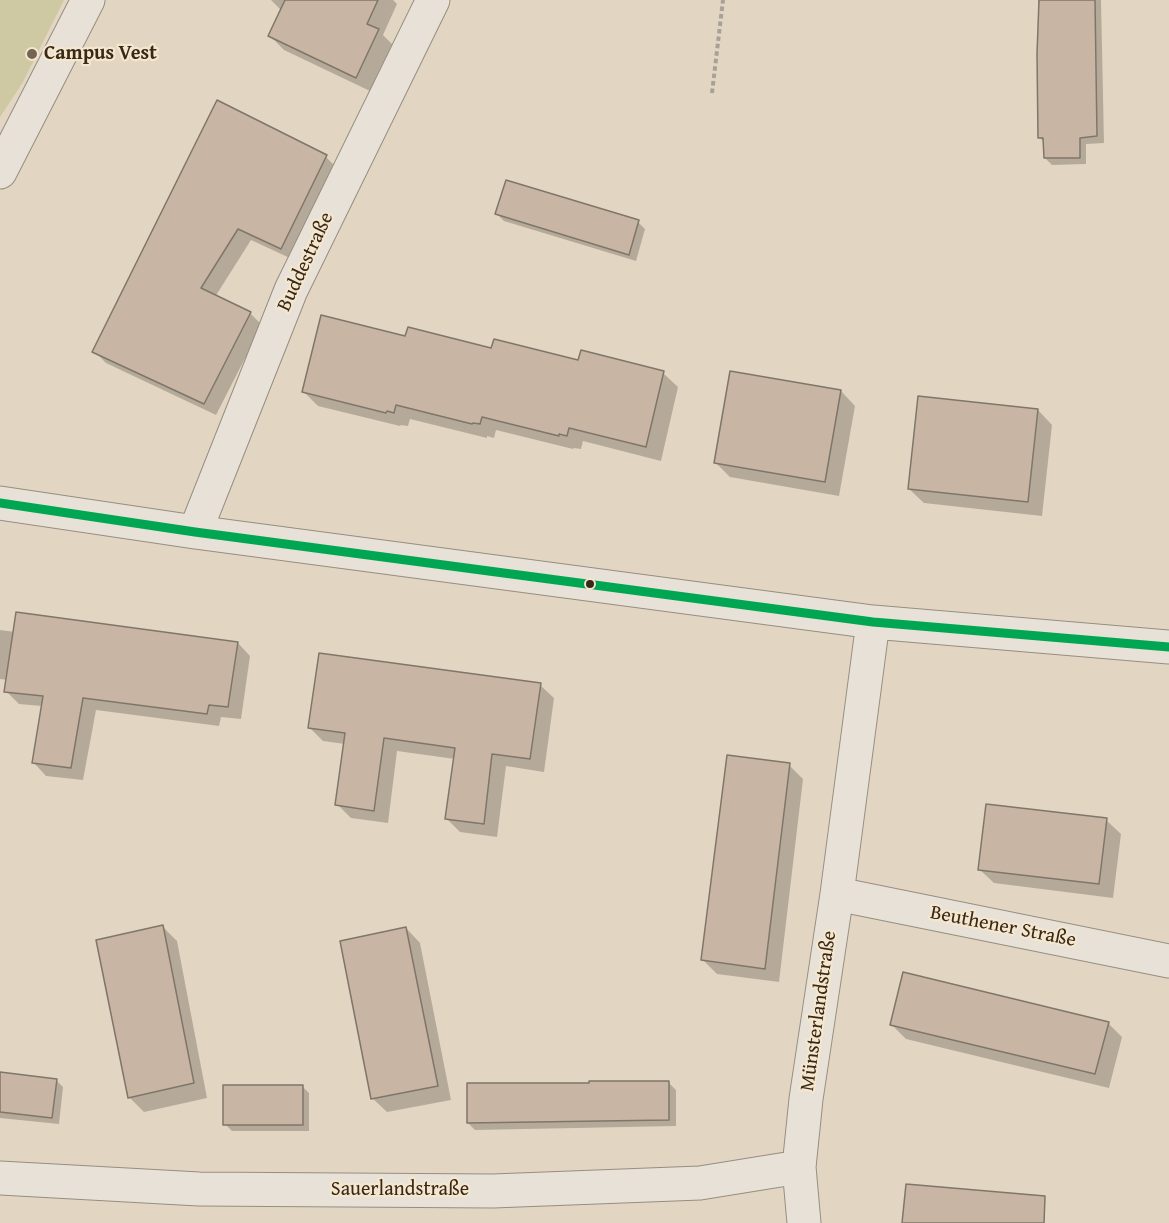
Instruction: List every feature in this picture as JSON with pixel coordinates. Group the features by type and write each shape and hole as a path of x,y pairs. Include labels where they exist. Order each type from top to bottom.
{"street":[{"path":"0,172 88,0"},
{"name":"Buddestraße","path":"195,532 291,290 433,0"},
{"path":"0,503 195,532 873,622 1169,647"},
{"name":"Münsterlandstraße","path":"804,1223 799,1167 806,1099 837,894 873,622"},
{"name":"Beuthener Straße","path":"837,894 1169,961"},
{"name":"Sauerlandstraße","path":"0,1178 199,1189 493,1191 700,1183 799,1167"}],"path":[{"path":"712,93 723,0"}],"shaded area":[{"path":"0,0 64,0 23,82 0,117"}],"building":[{"path":"285,0 378,0 367,24 379,29 356,78 268,36"},
{"path":"1039,0 1095,0 1097,136 1080,138 1080,158 1044,158 1043,138 1038,138"},
{"path":"217,100 327,155 281,249 238,229 201,288 251,312 204,404 92,352"},
{"path":"506,180 639,220 629,255 495,214"},
{"path":"321,315 405,336 408,327 491,348 494,339 578,360 581,350 664,371 646,447 569,428 567,436 559,434 559,436 482,417 480,424 472,424 396,405 394,413 387,411 386,413 302,392"},
{"path":"730,371 841,390 825,482 714,463"},
{"path":"918,396 1038,409 1028,502 908,489"},
{"path":"16,612 238,642 228,707 209,705 207,714 83,698 71,768 32,763 43,696 4,692"},
{"path":"319,653 541,683 530,759 492,754 484,824 445,819 455,748 384,738 374,811 335,805 345,733 308,728"},
{"path":"727,755 790,763 765,969 701,960"},
{"path":"986,804 1107,818 1099,884 978,870"},
{"path":"163,925 194,1083 128,1098 96,940"},
{"path":"406,927 438,1086 371,1099 340,941"},
{"path":"903,972 1109,1022 1095,1074 890,1025"},
{"path":"0,1072 57,1079 52,1118 0,1112"},
{"path":"589,1081 669,1081 669,1120 467,1123 467,1083 589,1083"},
{"path":"223,1085 303,1085 303,1125 223,1125"},
{"path":"906,1184 1045,1196 1044,1223 902,1223"}],"transit line":[{"path":"0,503 195,532 873,622 1169,647"}],"place":[{"name":"Campus Vest","path":"32,54"}]}
